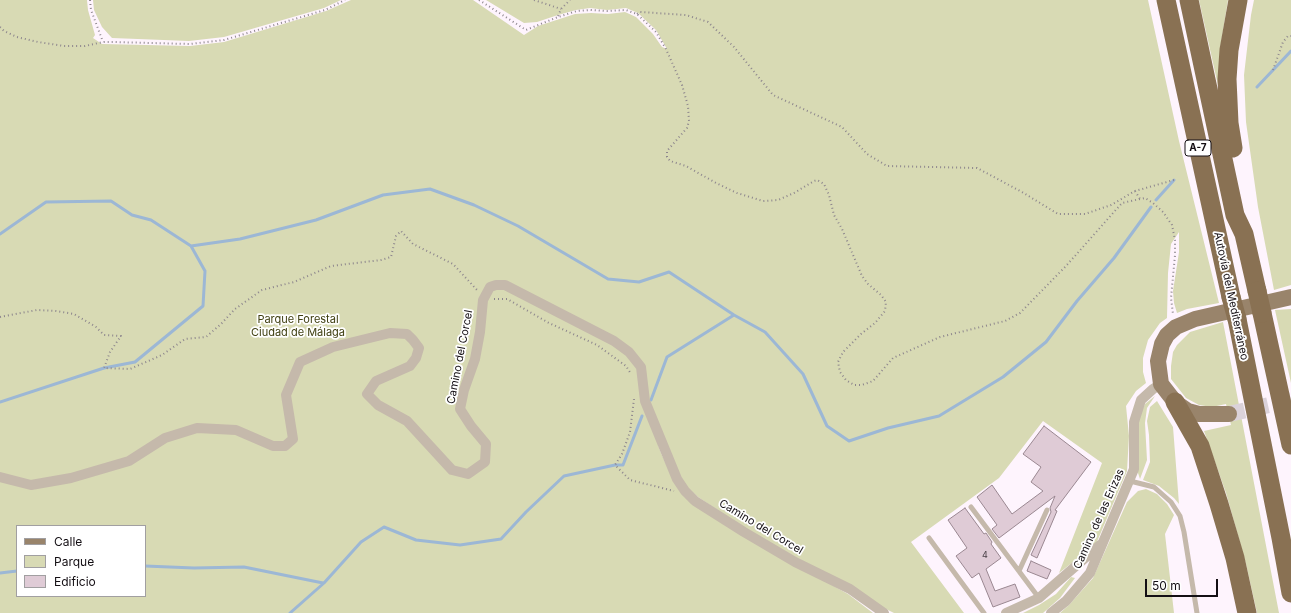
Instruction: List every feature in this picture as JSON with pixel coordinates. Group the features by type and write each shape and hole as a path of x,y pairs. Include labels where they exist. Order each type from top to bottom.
{"highway":[{"name":"Autovía del Mediterráneo","path":"1166,0 1237,319 1282,538 1291,593"},
{"name":"A-7","path":"1189,0 1235,215 1244,234 1291,445"},
{"path":"1238,0 1229,50 1227,79 1229,123 1245,214 1244,234"},
{"path":"1175,402 1200,446 1220,504 1235,558 1247,613"}],"main road":[{"path":"1229,414 1199,414 1188,411 1175,402 1161,384 1158,361 1162,344 1167,335 1176,327 1195,318 1291,297"}],"street":[{"name":"Camino del Corcel","path":"0,478 31,485 71,478 129,461 165,438 197,428 236,430 273,446 285,446 293,439 286,395 300,362 333,347 390,332 406,334 413,340 419,348 416,358 410,366 376,381 368,394 378,405 407,421 452,470 468,474 485,462 486,444 470,426 460,409 480,332 483,300 490,288 496,285 505,286 614,341 629,352 641,367 645,401 677,479 685,491 695,501 795,562 850,589 884,613"},
{"name":"Camino de las Erizas","path":"1051,613 1066,601 1090,573 1134,469 1134,422 1141,400 1152,389 1161,384"},
{"path":"1006,613 1039,598 1081,563 1103,542"}],"lane":[{"path":"1130,481 1154,488 1171,502 1180,516 1197,613"},
{"path":"970,508 1039,598"},
{"path":"1019,571 1047,510"},
{"path":"929,538 984,613"}],"path":[{"path":"90,0 91,10 103,42"},
{"path":"0,27 4,31 17,37 64,46 85,46 103,42 190,44 224,40 325,10 345,0"},
{"path":"479,0 526,30 577,11 626,10 637,14 656,32 666,49 682,85 688,106 689,121 687,128 667,151 667,157 670,160 686,166 737,193 763,201 778,200 817,180 824,184 829,195 834,215 842,229 862,276 868,284 882,295 886,302 885,311 875,323 861,334 843,352 838,362 840,372 846,380 854,385 862,385 872,381 893,358 940,337 1005,321 1020,313 1066,266 1122,203 1145,198 1163,212 1172,225 1175,240 1175,255 1171,298 1176,327"},
{"path":"534,0 561,9"},
{"path":"558,17 561,9 570,0"},
{"path":"637,14 640,12 686,15 708,22 734,47 774,95 842,127 867,154 887,166 977,168 1022,192 1058,214 1085,214 1111,205 1135,191 1174,180"},
{"path":"1273,70 1283,42 1288,36 1291,36"},
{"path":"1135,191 1140,199"}],"green space":[{"name":"Parque Forestal Ciudad de Málaga","path":"0,0 87,0 88,10 95,35 93,38 102,44 190,46 224,42 326,11 351,0 473,0 524,35 538,26 575,14 608,14 625,12 636,17 653,34 662,47 667,49 656,30 638,13 626,8 607,10 590,8 576,10 537,22 524,23 486,0 1148,0 1179,141 1219,303 1187,309 1177,313 1173,291 1179,252 1179,232 1171,244 1168,273 1167,318 1160,323 1148,340 1143,358 1143,372 1146,383 1136,391 1126,406 1129,436 1127,471 1096,544 1059,573 1102,463 1043,421 999,478 911,542 964,613 894,613 880,606 849,585 796,558 746,529 698,497 688,488 679,475 666,443 658,445 675,484 693,504 743,536 848,594 873,613 0,613"},
{"path":"93,0 341,0 324,8 224,37 189,41 112,38 102,27 94,10"},
{"path":"1199,0 1228,0 1220,49 1219,90"},
{"path":"1254,0 1291,0 1291,285 1274,290 1258,207 1246,122 1244,75"},
{"path":"1291,309 1291,383 1275,310"},
{"path":"1223,322 1279,613 1257,613 1246,564 1226,493 1204,431 1231,425 1226,404 1212,407 1199,405 1186,398 1171,379 1173,352 1177,345 1190,332"},
{"path":"1155,396 1147,408 1145,423 1147,460 1140,479 1137,470 1139,416 1145,404"},
{"path":"1157,401 1173,427 1179,504 1159,486 1143,480 1150,462 1147,421 1150,407"},
{"path":"1146,489 1157,494 1167,504 1174,515 1165,534 1174,613 1060,613 1093,578 1127,502 1138,491"},
{"path":"1071,577 1075,578 1060,598 1043,613 1023,613 1056,594"}],"building":[{"path":"1044,426 1091,462 1055,510 1057,511 1037,558 1031,555 1051,512 1050,508 1055,496 999,538 992,529 997,525 977,497 992,485 1012,514 1043,491 1031,482 1041,467 1023,454"},
{"path":"965,508 984,534 986,533 992,542 991,544 1001,558 986,569 995,591 1015,584 1020,597 993,607 979,573 972,578 956,556 967,548 948,520"},
{"path":"1031,561 1051,570 1047,579 1027,571"}],"waterway":[{"path":"1257,87 1291,51"},
{"path":"1156,200 1174,180"},
{"path":"0,234 46,202 111,201 132,215 151,220 191,246 240,239 316,220 383,195 430,189 474,205 518,226 608,279 639,282 669,272 734,315 765,332 803,374 827,426 849,441 888,428 939,416 1003,377 1046,342 1077,301 1114,258 1151,207"},
{"path":"0,402 104,368 135,362 203,306 205,271 191,246"},
{"path":"651,400 667,357 734,315"},
{"path":"290,613 324,583 361,542 384,527 416,540 460,545 501,539 526,512 564,476 615,465 623,465 642,416"},
{"path":"146,566 194,568 244,567 323,583"},
{"path":"0,573 16,571"}],"tunnel":[{"path":"1229,414 1291,400"}]}
